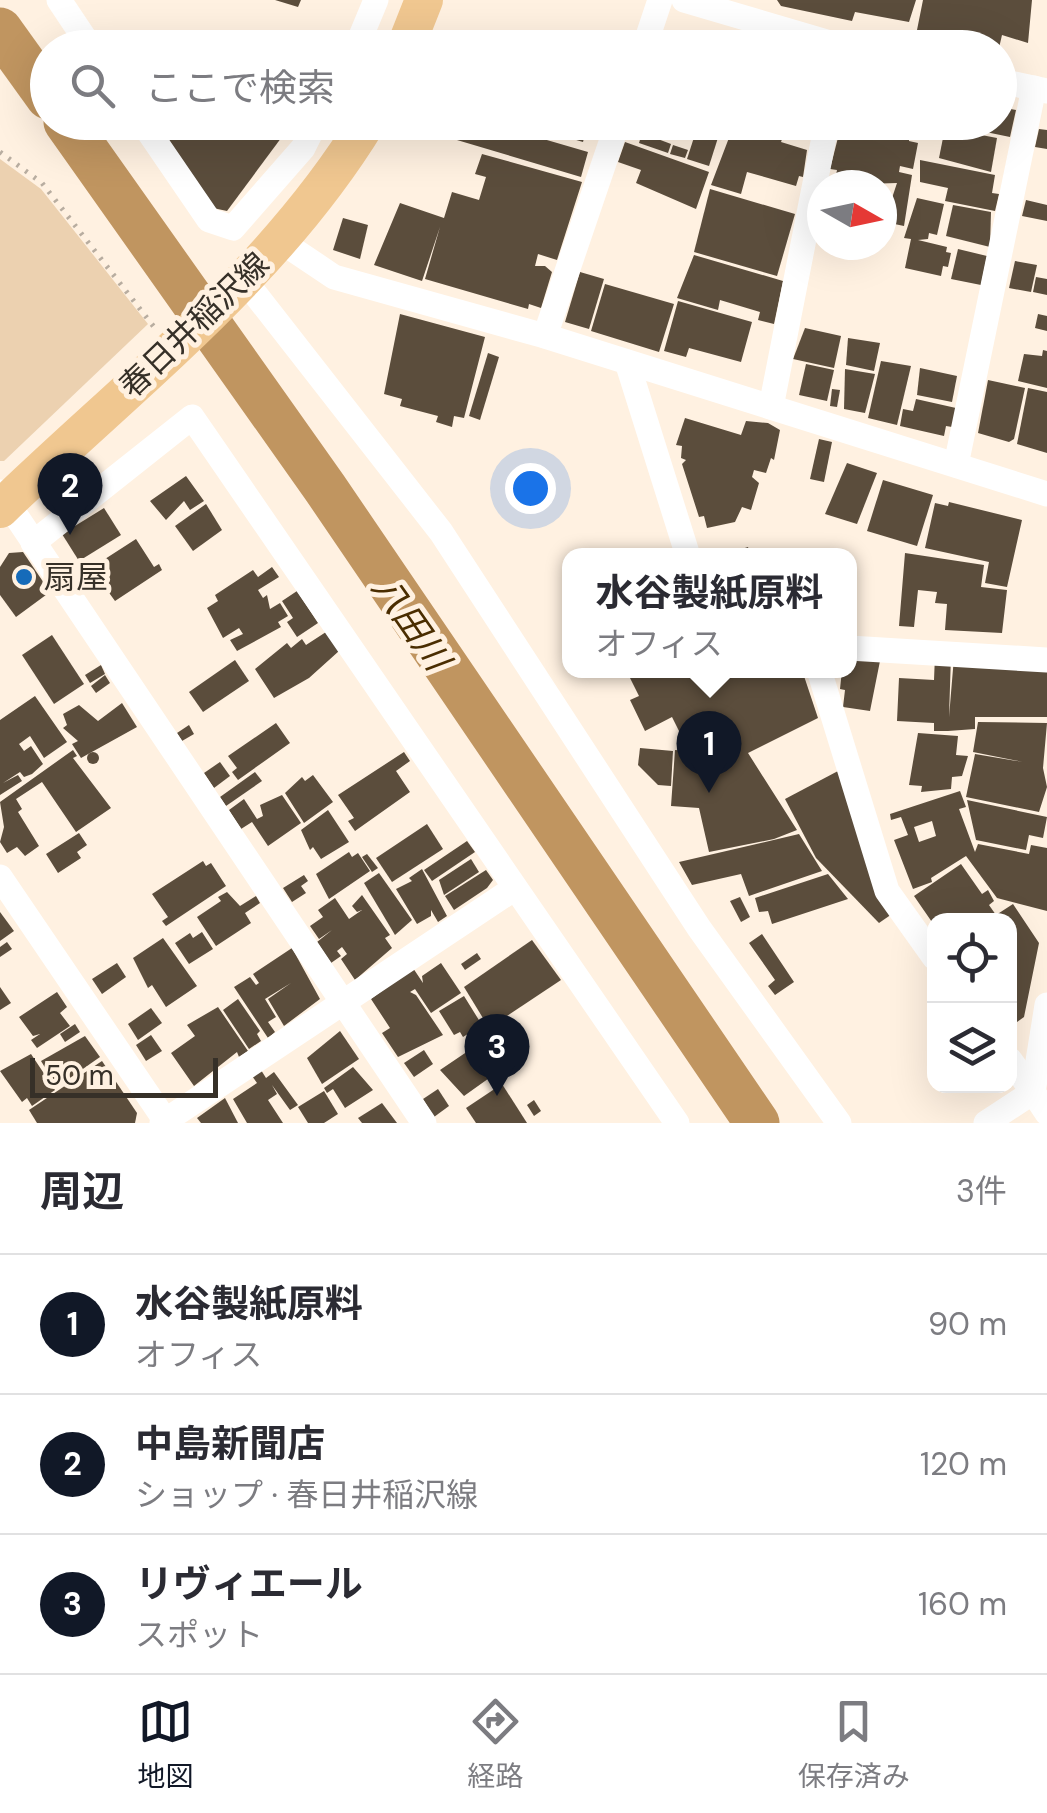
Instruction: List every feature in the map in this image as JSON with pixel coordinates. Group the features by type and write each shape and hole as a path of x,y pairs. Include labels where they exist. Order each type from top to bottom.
{"main road":[{"path":"412,30 424,0"},
{"name":"春日井稲沢線","path":"2,501 171,332 236,289 340,168 356,140"}],"street":[{"path":"59,0 79,30"},
{"path":"364,30 376,0"},
{"path":"650,30 660,0"},
{"path":"684,0 759,10 804,30"},
{"path":"956,465 1040,90"},
{"path":"154,140 209,220 233,228 306,140"},
{"path":"545,336 612,140"},
{"path":"772,407 823,140"},
{"path":"280,240 334,277 545,336 1047,494"},
{"path":"236,289 441,532 699,928 839,1123"},
{"path":"627,362 685,548"},
{"path":"33,543 192,418 677,1123"},
{"path":"2,501 424,1123"},
{"path":"857,648 1047,660"},
{"path":"821,678 887,892 927,947"},
{"path":"0,877 165,1122 515,888"},
{"path":"1040,1102 1047,1006"},
{"path":"1017,1070 1040,1102"},
{"path":"986,1123 1040,1102"}],"path":[{"path":"0,152 42,183 171,332"}],"shaded area":[{"path":"0,159 41,189 148,324 4,461 0,461"}],"building":[{"path":"275,0 301,0 298,7"},
{"path":"777,0 916,0 909,22 855,12 852,21 781,6"},
{"path":"923,0 1032,0 1028,43 1017,40 1017,30 917,30"},
{"path":"1039,129 1047,130 1047,149 1035,147"},
{"path":"166,140 280,140 227,211 213,208"},
{"path":"457,140 547,140 588,152 581,177"},
{"path":"660,140 671,144 668,153 639,143"},
{"path":"693,140 717,140 709,166 687,159"},
{"path":"728,140 782,140 807,150 803,177 799,176 796,186 747,172 741,194 711,185"},
{"path":"837,140 918,143 913,169 900,166 899,172 912,175 904,226 897,225 897,170 830,169"},
{"path":"943,140 997,140 991,172 939,158"},
{"path":"625,142 709,172 696,209 636,183 641,170 618,162"},
{"path":"673,145 688,150 685,158 670,154"},
{"path":"482,154 582,182 557,260 538,254 535,266 545,266 552,272 541,308 529,304 528,309 425,279 440,227 422,281 374,265 400,203 444,218 452,192 479,200 486,177 475,174"},
{"path":"920,160 995,175 992,193 999,194 995,211 945,201 948,188 920,182"},
{"path":"710,189 795,214 777,276 694,252"},
{"path":"917,198 944,204 937,235 929,233 928,239 918,240 947,247 946,252 951,253 941,276 905,268 911,239 904,238"},
{"path":"1026,200 1047,205 1047,221 1022,216"},
{"path":"953,205 991,212 990,247 946,236"},
{"path":"343,218 368,225 360,259 333,250"},
{"path":"958,249 987,256 981,285 951,279"},
{"path":"694,255 783,281 774,324 758,320 760,312 720,300 718,310 677,298"},
{"path":"1015,261 1037,265 1031,292 1009,288"},
{"path":"580,272 604,279 589,329 565,322"},
{"path":"1036,277 1047,279 1047,295 1033,292"},
{"path":"605,284 674,304 659,352 591,331"},
{"path":"678,301 752,322 741,362 689,348 686,357 664,351"},
{"path":"400,314 485,337 464,418 454,416 452,427 436,422 438,416 400,406 402,399 384,394"},
{"path":"1038,314 1047,316 1047,331 1035,328"},
{"path":"805,328 841,336 834,368 793,359"},
{"path":"848,338 880,343 874,371 846,365"},
{"path":"1043,350 1047,351 1047,388 1018,381 1024,354 1042,356"},
{"path":"488,353 499,357 480,420 469,416"},
{"path":"881,361 911,366 897,425 868,418"},
{"path":"806,364 834,370 827,401 799,395"},
{"path":"920,368 957,376 952,402 917,395"},
{"path":"845,369 875,374 865,413 844,409"},
{"path":"988,380 1025,388 1014,439 1009,442 978,433"},
{"path":"1028,388 1047,392 1047,453 1017,444"},
{"path":"832,389 840,390 837,407 830,406"},
{"path":"916,399 956,408 952,427 946,426 944,436 900,426 903,409 913,411"},
{"path":"685,418 741,435 746,421 768,423 780,430 774,460 771,458 766,473 754,470 752,477 759,483 751,510 742,507 735,522 707,528 704,516 699,517 682,464 686,460 681,458 682,446 676,445"},
{"path":"819,439 832,442 824,482 810,479"},
{"path":"847,463 877,473 857,524 825,514"},
{"path":"186,476 204,501 190,510 184,501 166,520 150,501"},
{"path":"883,480 933,495 917,546 867,531"},
{"path":"949,502 1022,520 1007,587 985,583 989,562 925,548 935,503 948,506"},
{"path":"206,504 222,530 193,551 175,526"},
{"path":"104,508 121,535 79,561 62,534"},
{"path":"136,539 154,567 159,564 162,570 115,601 91,568"},
{"path":"23,552 50,592 16,617 0,595 0,567 9,553"},
{"path":"905,553 984,565 981,587 1007,590 1002,633 945,630 947,604 935,603 937,592 918,590 914,627 899,626"},
{"path":"272,567 279,577 258,590 263,598 267,595 270,609 280,603 288,616 278,622 281,627 237,651 230,640 243,634 239,628 223,638 207,608 218,601 215,595 253,570 258,577"},
{"path":"297,591 318,623 297,637 287,622 293,618 282,601"},
{"path":"326,632 339,651 309,678 274,698 255,669 287,643 291,648 302,639 306,645"},
{"path":"52,635 84,684 54,704 22,655"},
{"path":"857,650 882,651 870,711 843,707 845,690 840,689 841,678 857,678"},
{"path":"935,655 951,656 949,717 954,657 1047,668 1047,717 975,717 975,729 948,731 934,731 934,723 897,721 899,678 934,680"},
{"path":"235,660 249,681 203,712 189,692"},
{"path":"101,665 105,674 90,683 85,675"},
{"path":"105,675 110,683 96,693 91,686"},
{"path":"630,678 805,678 818,718 748,753 797,830 774,839 709,852 699,808 671,806 675,750 689,751 672,717 645,731 630,700 639,696"},
{"path":"35,696 67,742 44,758 30,736 19,744 24,751 31,746 43,764 32,774 24,777 20,772 3,783 18,775 22,781 0,795 0,720"},
{"path":"122,703 137,727 81,758 72,744 78,741 63,728 67,725 63,714 79,705 98,721"},
{"path":"978,722 1047,723 1043,768 1047,787 1039,812 966,797 975,754 1023,762 973,752"},
{"path":"276,723 290,743 238,780 232,772 237,768 228,756"},
{"path":"189,725 194,734 182,741 177,733"},
{"path":"918,733 958,736 956,755 968,756 962,776 952,777 951,789 921,792 922,786 909,785"},
{"path":"640,748 673,751 671,786 658,785 638,765"},
{"path":"73,750 77,756 73,758 111,808 76,832 42,782 16,799 22,809 18,812 39,846 25,856 17,847 7,853 0,842 4,827 0,802"},
{"path":"93,752 99,758 93,764 87,758"},
{"path":"404,752 410,761 396,771 410,792 355,831 348,821 354,818 338,795"},
{"path":"220,762 230,776 214,788 204,773"},
{"path":"838,771 892,914 879,923 816,858 785,799"},
{"path":"255,772 262,781 226,806 220,797"},
{"path":"313,775 333,802 304,823 285,793 302,777 305,781"},
{"path":"960,791 966,807 959,809 975,852 978,844 1029,854 1031,845 1047,848 1047,911 997,898 966,856 931,878 932,882 913,889 894,840 908,835 901,817 891,820 890,814","holes":["932,821 936,836 919,842 914,827"]},
{"path":"282,795 301,823 268,846 252,822 241,829 229,810 244,799 257,819 263,816 260,805"},
{"path":"967,800 1047,817 1043,838 1029,835 1026,850 976,840"},
{"path":"328,810 349,842 321,859 313,847 310,850 301,830"},
{"path":"427,824 443,849 392,882 376,858"},
{"path":"79,833 87,845 77,852 81,858 58,873 46,854"},
{"path":"799,834 822,871 749,896 741,874 692,885 679,862"},
{"path":"467,841 475,852 432,881 424,870"},
{"path":"349,852 352,857 358,853 370,871 329,899 316,874"},
{"path":"367,854 378,868 372,872 362,857"},
{"path":"471,859 479,872 444,895 439,880"},
{"path":"203,861 206,866 211,863 226,886 166,926 162,921 168,917 152,894"},
{"path":"961,864 982,894 988,890 994,901 989,905 995,913 927,915 914,896"},
{"path":"422,869 447,916 438,922 431,910 431,916 417,924 396,889 412,881 409,878"},
{"path":"486,870 493,880 487,888 454,910 445,896"},
{"path":"379,873 412,920 395,935 364,883"},
{"path":"828,874 848,899 772,924 768,911 759,912 755,898"},
{"path":"304,875 308,881 301,886 306,893 292,902 283,888"},
{"path":"227,892 240,906 256,896 260,903 245,913 251,923 216,946 197,917 221,901 218,897"},
{"path":"362,895 390,935 385,938 392,948 355,980 341,959 347,954 342,947 337,951 341,956 331,963 317,942 332,930 319,939 310,926 323,917 318,910 335,898 349,919 362,910 357,912 352,906"},
{"path":"740,897 750,917 741,922 730,901"},
{"path":"1013,904 1039,943 1024,1017 1017,1022 1017,913 999,913"},
{"path":"0,912 14,931 0,941"},
{"path":"202,932 213,949 189,964 175,943 190,933 193,938"},
{"path":"762,934 794,982 775,995 768,986 775,980 749,943"},
{"path":"163,938 197,986 166,1007 152,985 148,988 133,958"},
{"path":"532,940 561,980 489,1028 464,987"},
{"path":"7,942 12,949 0,957 0,947"},
{"path":"292,948 320,999 284,1026 268,999 291,983 265,999 276,1017 268,1022 275,1032 268,1038 234,987 250,977 256,985 259,983 253,974"},
{"path":"477,953 481,959 465,970 461,964"},
{"path":"117,963 126,977 102,994 92,979"},
{"path":"441,963 461,993 431,1013 415,989 410,992 443,1035 398,1057 382,1033 390,1028 371,999 413,968 423,983 422,976"},
{"path":"0,987 11,1003 0,1010"},
{"path":"57,992 67,1007 60,1013 70,1026 37,1048 31,1040 40,1034 33,1036 19,1017"},
{"path":"464,996 482,1025 463,1037 460,1032 454,1035 439,1011"},
{"path":"238,999 260,1031 257,1034 261,1041 249,1049 223,1010"},
{"path":"218,1007 248,1051 239,1057 237,1052 194,1086 171,1053 195,1036 187,1025"},
{"path":"151,1008 162,1023 138,1040 128,1024"},
{"path":"75,1024 80,1032 65,1042 60,1034"},
{"path":"340,1031 359,1059 322,1084 307,1058"},
{"path":"151,1035 162,1051 146,1061 136,1045"},
{"path":"85,1036 100,1057 57,1087 41,1061"},
{"path":"474,1047 486,1066 493,1061 499,1071 464,1096 440,1070"},
{"path":"424,1050 433,1064 414,1077 404,1063"},
{"path":"31,1054 55,1090 32,1106 27,1098 22,1102 0,1071"},
{"path":"102,1061 137,1113 135,1123 37,1123 29,1110"},
{"path":"353,1067 373,1090 345,1108 333,1089 327,1093 324,1088"},
{"path":"261,1070 266,1078 274,1072 298,1105 290,1110 272,1085 277,1094 268,1100 283,1123 247,1123 233,1099 257,1083 252,1076"},
{"path":"502,1084 527,1123 476,1123 466,1108"},
{"path":"438,1089 449,1106 434,1117 423,1099"},
{"path":"324,1091 338,1114 324,1123 308,1123 298,1107"},
{"path":"225,1098 238,1123 201,1123 197,1118"},
{"path":"534,1100 541,1111 534,1116 527,1105"},
{"path":"382,1103 397,1123 362,1123 358,1118"}],"waterway":[{"name":"八田川","path":"0,30 30,72"},
{"name":"八田川","path":"79,140 325,488 757,1123"}],"place":[{"name":"中島新聞店","path":"70,535"},
{"name":"扇屋","path":"24,577"},
{"name":"水谷製紙原料","path":"709,793"},
{"name":"リヴィエール","path":"497,1096"}]}
